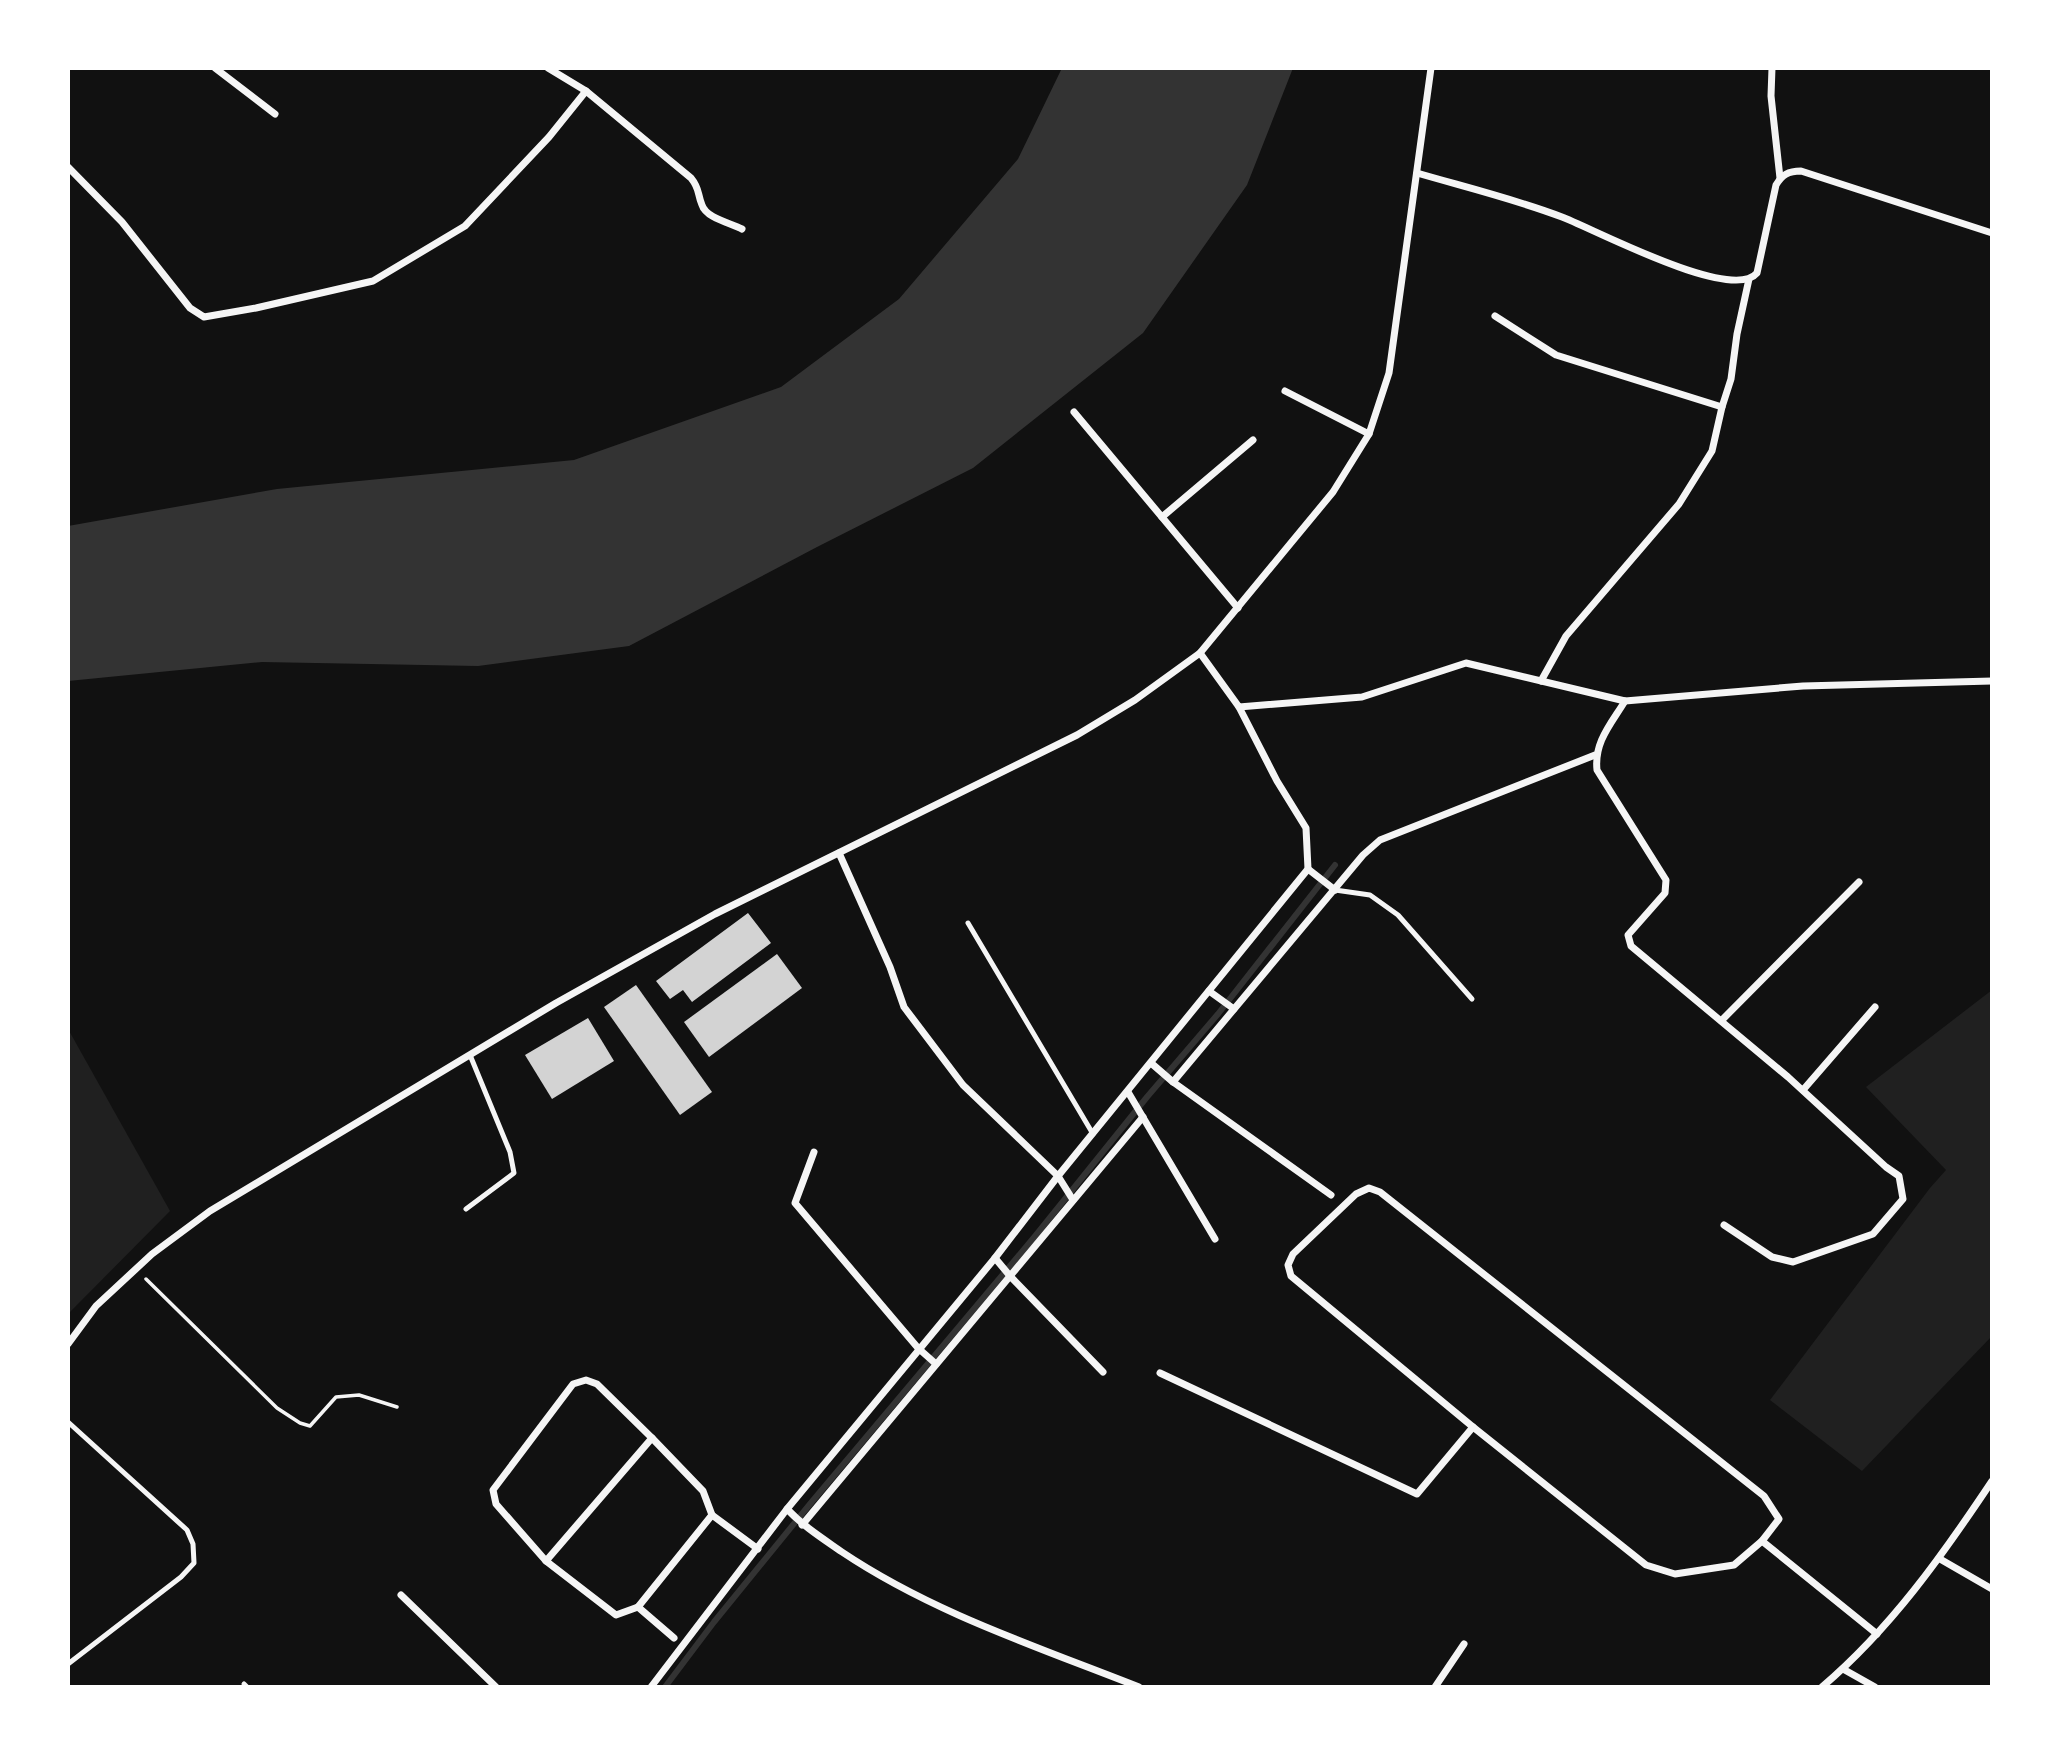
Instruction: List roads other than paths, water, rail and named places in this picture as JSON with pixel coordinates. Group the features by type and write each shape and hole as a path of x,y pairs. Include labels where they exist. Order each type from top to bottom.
{"street":[{"path":"215,68 275,114"},
{"path":"548,68 586,91 691,178 708,213 741,229"},
{"path":"68,1344 96,1306 152,1254 210,1211 556,1003 703,921 1077,735 1135,700 1200,653 1334,492 1369,434 1389,373 1431,68"},
{"path":"1417,173 1561,216 1657,260 1734,281 1749,279 1757,273 1778,182 1771,96 1772,68"},
{"path":"68,167 122,222 190,308 204,317 373,281 465,226 549,137 586,91"},
{"path":"1778,182 1792,171 1801,172 1992,233"},
{"path":"1541,681 1566,636 1679,504 1712,451 1731,379 1749,279"},
{"path":"1495,316 1556,355 1722,407"},
{"path":"1285,391 1369,434"},
{"path":"1074,412 1238,608"},
{"path":"1162,517 1253,440"},
{"path":"651,1687 786,1509 995,1258 1058,1176 1308,869 1306,828 1277,781 1239,707 1200,653"},
{"path":"1239,707 1362,697 1466,663 1625,701 1802,686 1991,683"},
{"path":"1625,701 1600,740 1595,755 1597,770 1666,880 1665,893 1628,935 1630,946 1722,1020 1803,1090 1885,1167 1899,1176 1903,1199 1873,1234 1793,1262 1772,1257 1724,1225"},
{"path":"1173,1082 1363,855 1380,840 1595,755"},
{"path":"839,853 890,967 904,1007 963,1085 1058,1176 1073,1200"},
{"path":"1308,869 1335,890"},
{"path":"1722,1020 1859,882"},
{"path":"1209,991 1234,1009"},
{"path":"1803,1090 1875,1007"},
{"path":"1151,1063 1173,1082 1331,1195"},
{"path":"1128,1092 1214,1239"},
{"path":"802,1525 1143,1117"},
{"path":"814,1152 795,1203 918,1348 936,1364"},
{"path":"1369,1188 1380,1192 1764,1496 1779,1518 1762,1541 1734,1565 1675,1574 1646,1565 1473,1427 1291,1276 1288,1265 1293,1254 1356,1194 1369,1188"},
{"path":"995,1258 1103,1372"},
{"path":"1160,1373 1417,1494 1473,1427"},
{"path":"712,1515 638,1607 616,1615 546,1561 496,1504 493,1490 573,1384 586,1380 597,1384 704,1491 712,1515 758,1549"},
{"path":"546,1561 652,1438"},
{"path":"1822,1687 1843,1669 1910,1598 1940,1559 1992,1481"},
{"path":"786,1509 802,1525 878,1576 937,1607 1139,1687"},
{"path":"1762,1541 1877,1634"},
{"path":"1940,1559 1992,1588"},
{"path":"401,1595 496,1687"},
{"path":"638,1607 674,1639"},
{"path":"1436,1687 1464,1644"},
{"path":"1843,1669 1875,1687"}],"lane":[{"path":"1335,890 1370,895 1398,915 1472,999"},
{"path":"968,923 1093,1134"},
{"path":"466,1209 514,1173 510,1152 470,1055"},
{"path":"68,1422 187,1530 193,1544 194,1563 181,1577 68,1664"}],"waterway":[{"path":"665,1687 810,1504 1218,1014 1335,865"}]}
